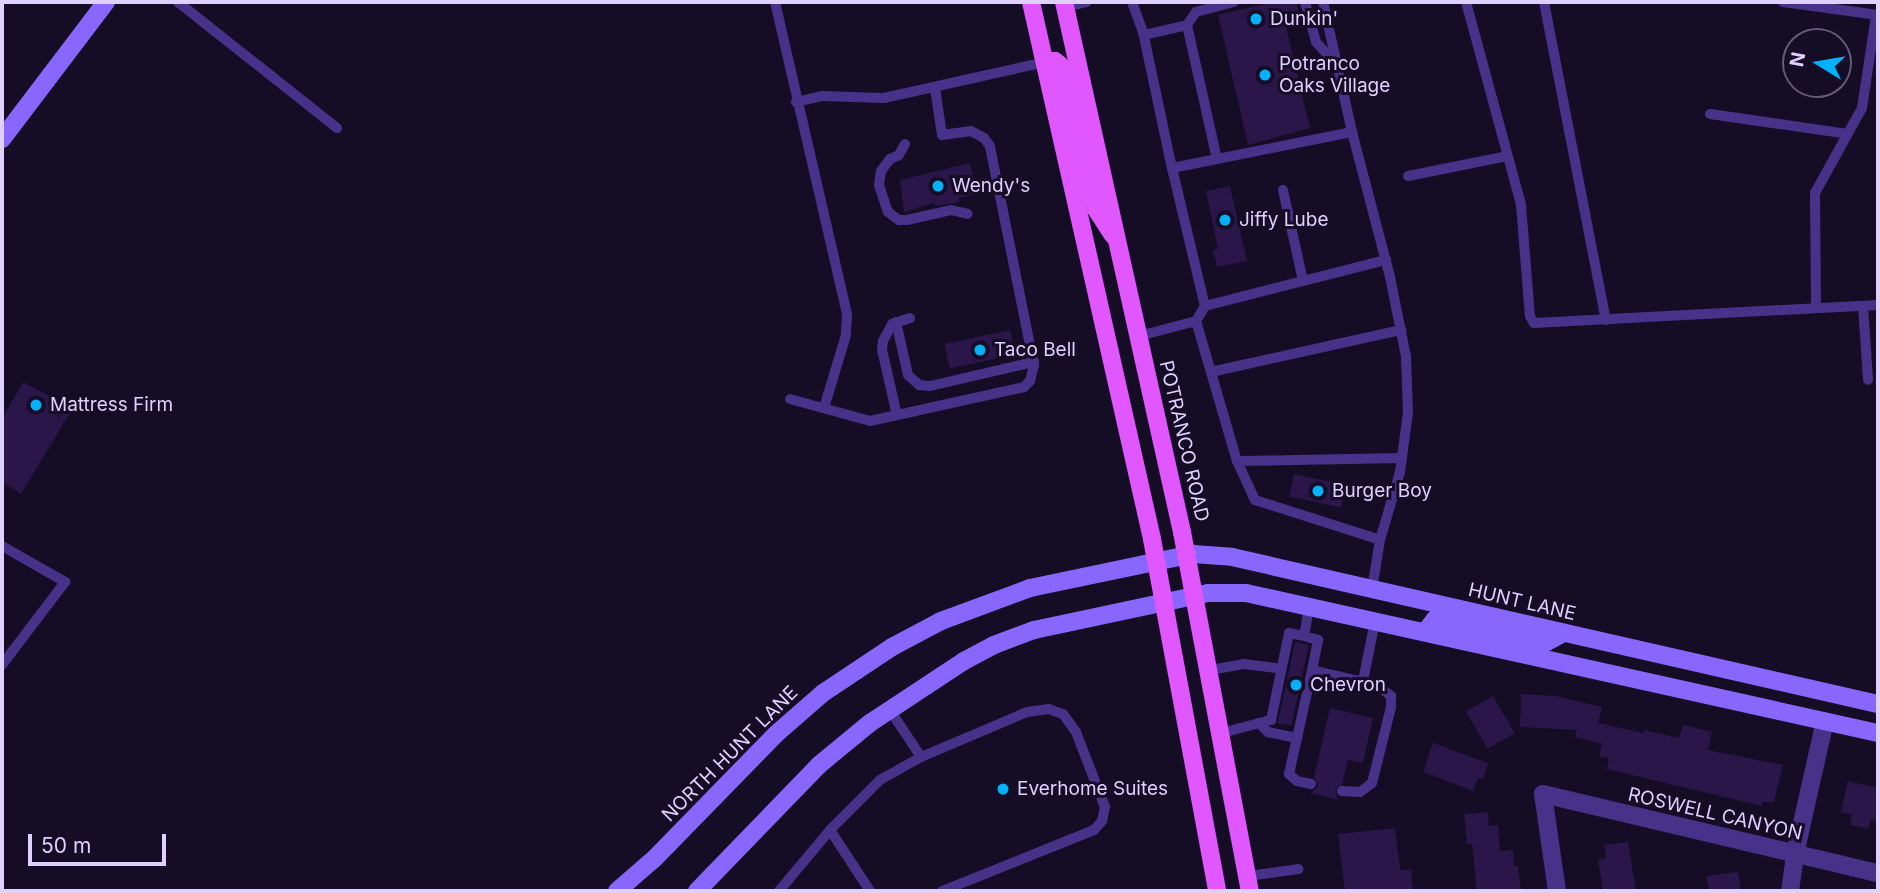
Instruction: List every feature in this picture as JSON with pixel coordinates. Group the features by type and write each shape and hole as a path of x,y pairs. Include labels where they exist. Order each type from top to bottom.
{"main road":[{"path":"2,139 106,2"},
{"path":"1031,2 1156,561 1216,886 1249,884"},
{"name":"POTRANCO ROAD","path":"1061,3 1139,336 1195,595 1249,884"},
{"path":"1045,62 1055,61 1060,65 1096,209 1106,228 1117,239"},
{"name":"HUNT LANE","path":"1156,561 1186,555 1232,557 1878,704"},
{"name":"NORTH HUNT LANE","path":"617,891 655,858 776,734 823,693 869,660 941,621 1000,598 1061,580 1156,561"},
{"path":"697,891 819,765 890,710 964,661 1003,641 1059,623 1195,595 1236,591 1878,733"},
{"path":"1424,632 1435,619 1547,642 1563,633"}],"street":[{"path":"1790,891 1795,854 1825,720"},
{"name":"ROSWELL CANYON","path":"1557,891 1543,794 1878,873"}],"lane":[{"path":"177,2 337,128"},
{"path":"775,2 847,314 846,335 824,408"},
{"path":"1061,3 1086,2"},
{"path":"1132,2 1144,35 1172,169 1205,306 1196,321 1139,336"},
{"path":"1144,35 1187,25 1196,12 1234,2"},
{"path":"1305,2 1316,42 1337,65"},
{"path":"1323,2 1352,132 1386,260 1406,356 1408,412 1402,458 1380,540 1372,589"},
{"path":"1466,2 1521,205 1530,316 1534,323 1543,325 1878,305"},
{"path":"1544,2 1606,320"},
{"path":"1783,2 1877,15 1862,108 1815,193 1816,308"},
{"path":"1187,25 1217,159"},
{"path":"796,102 822,96 884,98 1045,62"},
{"path":"790,400 870,421 1024,387 1034,373 990,146 984,138 971,131 942,135 935,88"},
{"path":"1710,114 1848,134"},
{"path":"1172,169 1352,132"},
{"path":"905,144 899,155 890,159 881,171 879,184 888,212 899,220 951,210 968,214"},
{"path":"1408,176 1507,156"},
{"path":"1283,190 1303,281"},
{"path":"1205,306 1386,260"},
{"path":"1863,306 1868,380"},
{"path":"897,415 882,350 886,333 896,322 910,318"},
{"path":"1196,321 1237,461 1255,500 1263,505 1380,540"},
{"path":"896,322 908,375 919,385 930,386 1034,362"},
{"path":"1211,372 1401,330"},
{"path":"1237,461 1402,458"},
{"path":"2,547 65,582 2,665"},
{"path":"1304,636 1309,606"},
{"path":"1363,681 1375,621"},
{"path":"1222,733 1270,720 1289,633 1318,640 1289,774 1297,781 1311,784"},
{"path":"1210,670 1243,664 1281,669"},
{"path":"1312,670 1363,681 1388,692 1391,707 1372,783 1360,792 1342,791"},
{"path":"779,891 830,830 880,780 920,757 1027,712 1049,709 1063,714 1076,732 1105,807 1102,821 1094,830 942,891"},
{"path":"890,710 920,757"},
{"path":"1259,723 1268,732 1297,738"},
{"path":"830,830 870,891"},
{"path":"1249,884 1299,869"}],"building":[{"name":"Potranco Oaks Village","path":"1273,2 1296,2 1300,18 1285,22 1310,128 1248,145 1218,15"},
{"name":"Wendy's","path":"970,163 977,194 959,198 960,202 935,206 934,203 904,212 900,180"},
{"name":"Jiffy Lube","path":"1230,186 1247,261 1217,267 1213,250 1218,249 1206,191"},
{"name":"Taco Bell","path":"1010,330 1015,354 950,368 944,344"},
{"path":"23,382 73,408 21,494 2,482 2,419"},
{"name":"Burger Boy","path":"1294,474 1346,485 1341,508 1289,496"},
{"name":"Chevron","path":"1295,642 1309,645 1291,726 1278,723"},
{"path":"1521,694 1556,696 1602,707 1598,723 1643,733 1644,730 1679,738 1683,725 1712,732 1708,750 1783,765 1774,802 1762,802 1762,806 1607,769 1609,758 1599,756 1602,744 1575,737 1577,730 1520,727"},
{"path":"1493,696 1515,733 1488,749 1466,712"},
{"path":"1330,708 1373,718 1363,763 1348,760 1342,784 1335,790 1338,800 1311,793 1318,786 1314,777"},
{"path":"1433,743 1488,763 1483,779 1478,778 1473,791 1423,772"},
{"path":"1848,781 1878,788 1878,820 1871,819 1868,829 1850,825 1852,815 1841,812"},
{"path":"1488,812 1489,826 1498,825 1500,851 1513,850 1521,891 1477,891 1472,844 1467,844 1464,814"},
{"path":"1395,828 1400,870 1411,869 1413,891 1345,891 1338,834"},
{"path":"1628,842 1636,891 1603,891 1598,860 1606,858 1604,845"},
{"path":"1738,872 1741,891 1709,891 1706,876"}],"place":[{"name":"Dunkin'","path":"1256,19"},
{"name":"Potranco Oaks Village","path":"1265,75"},
{"name":"Wendy's","path":"938,186"},
{"name":"Jiffy Lube","path":"1225,220"},
{"name":"Taco Bell","path":"980,350"},
{"name":"Mattress Firm","path":"36,405"},
{"name":"Burger Boy","path":"1318,491"},
{"name":"Chevron","path":"1296,685"},
{"name":"Everhome Suites","path":"1003,789"}]}
